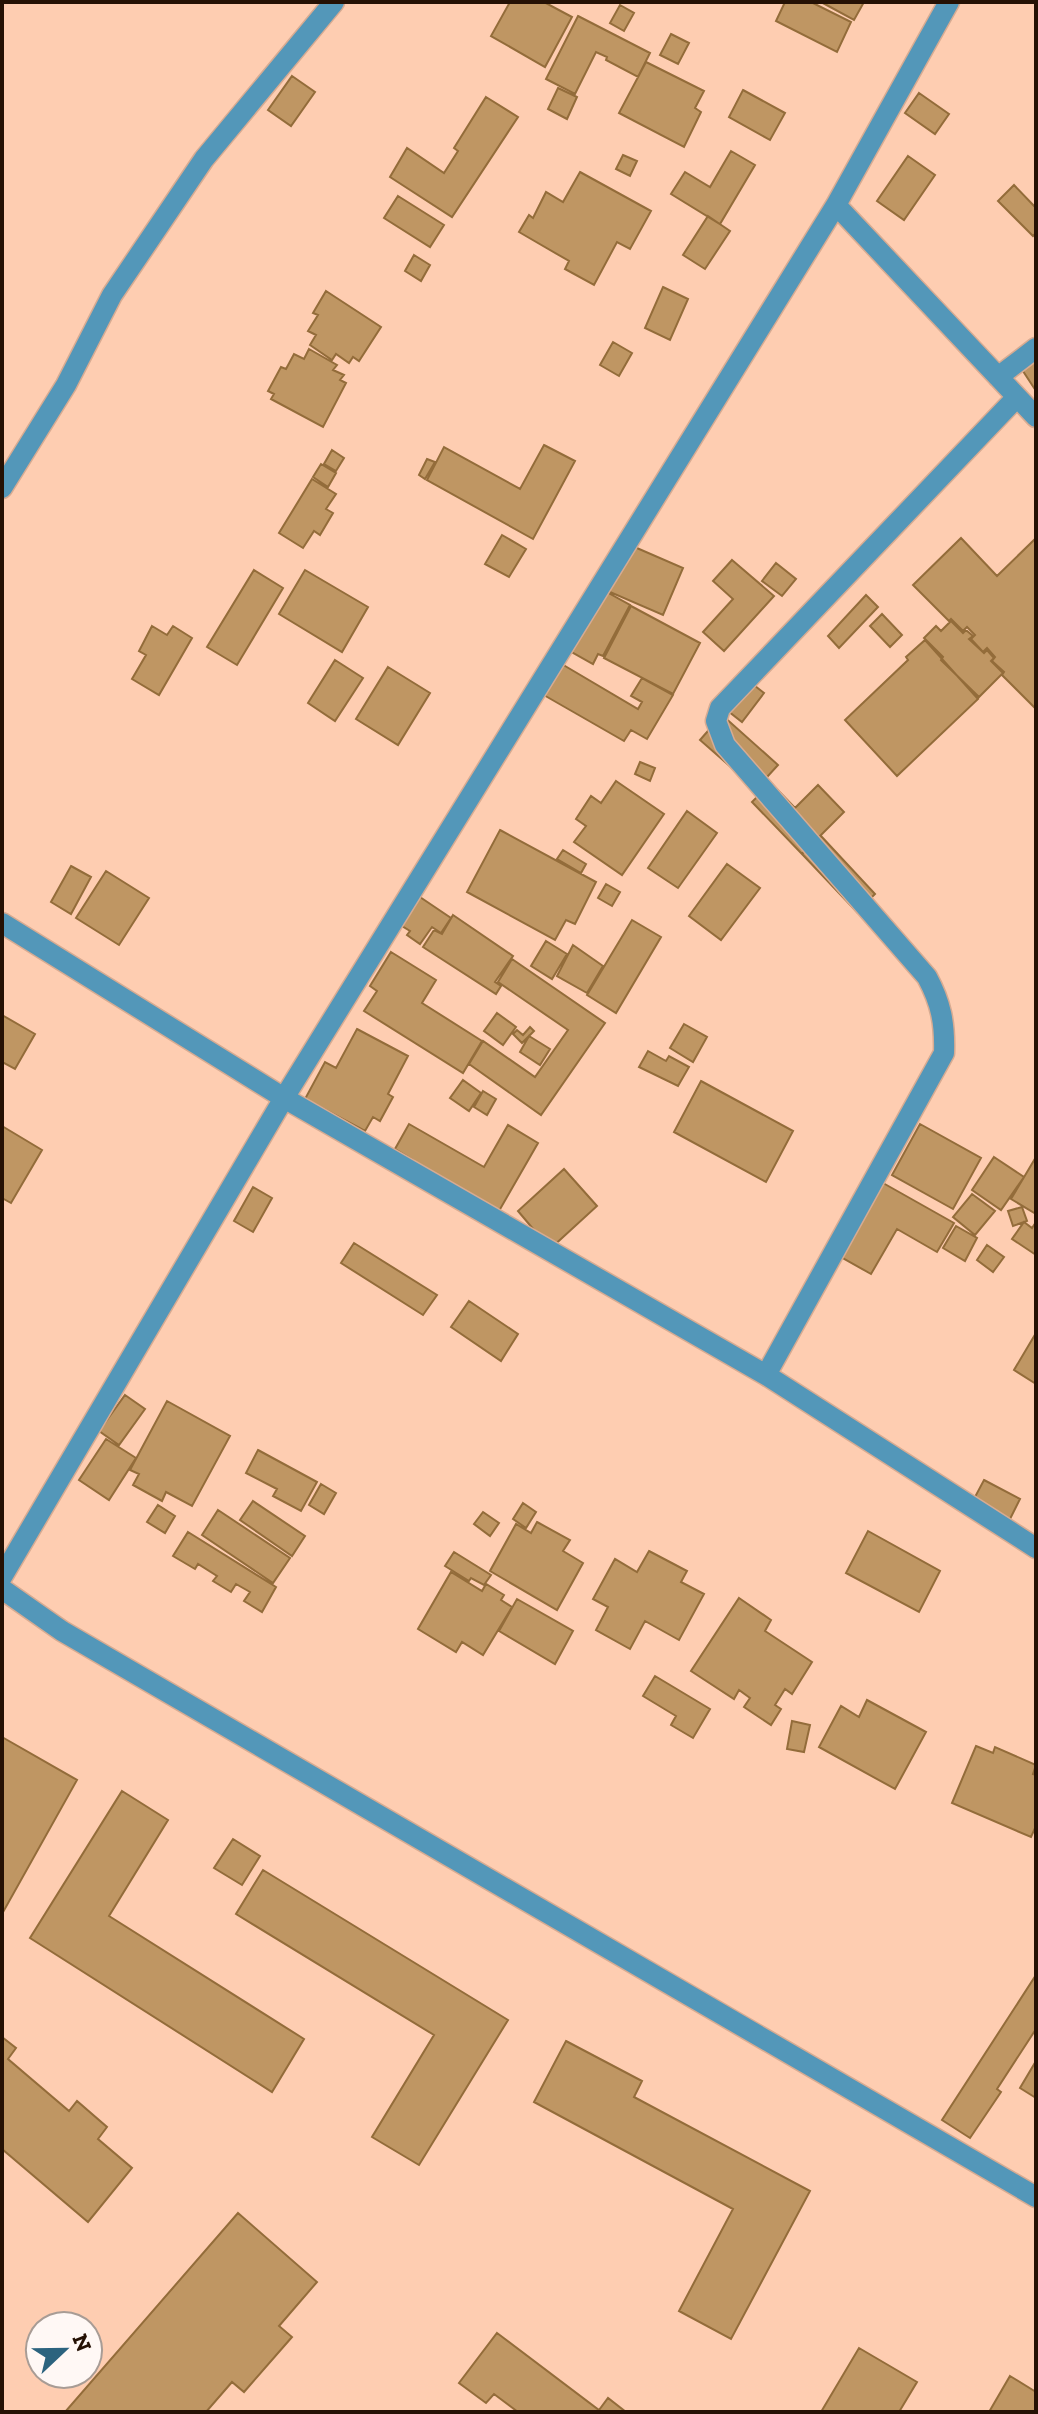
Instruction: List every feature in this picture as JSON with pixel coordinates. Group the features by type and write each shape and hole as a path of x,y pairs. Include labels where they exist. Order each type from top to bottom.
{"street":[{"path":"2,488 66,385 112,295 204,159 334,2"},
{"path":"2,1577 284,1098 836,205 949,2"},
{"path":"836,205 1036,417"},
{"path":"998,377 1036,348"},
{"path":"766,1375 944,1053 945,1022 939,998 927,977 725,745 716,721 720,708 1017,397"},
{"path":"2,923 284,1098 766,1375 1036,1548"},
{"path":"2,1589 76,1639 1036,2197"}],"building":[{"path":"510,2 544,2 572,17 545,67 491,36"},
{"path":"785,2 811,2 851,22 837,52 776,21"},
{"path":"821,2 864,2 854,20"},
{"path":"620,5 634,13 624,31 610,23"},
{"path":"578,16 650,53 638,77 596,52 575,94 546,79"},
{"path":"671,34 689,43 678,64 660,55"},
{"path":"646,62 704,91 695,108 701,112 684,147 619,113"},
{"path":"292,76 315,92 291,126 268,110"},
{"path":"558,88 577,97 567,119 548,109"},
{"path":"743,90 785,113 770,140 729,117"},
{"path":"919,93 949,114 935,134 905,113"},
{"path":"486,97 518,117 452,217 390,177 407,148 444,173 458,151 454,148"},
{"path":"731,151 755,165 720,224 671,194 685,172 710,187"},
{"path":"623,155 637,161 630,176 616,169"},
{"path":"908,156 935,175 904,220 877,201"},
{"path":"580,172 651,211 630,249 617,242 594,285 565,269 569,261 519,232 529,215 533,218 546,192 563,202"},
{"path":"1014,185 1036,208 1036,233 1033,236 998,201"},
{"path":"398,196 444,225 430,247 384,218"},
{"path":"708,216 730,231 705,269 683,255"},
{"path":"414,255 430,265 421,281 405,271"},
{"path":"663,287 688,299 670,340 645,328"},
{"path":"326,291 381,327 359,361 353,357 349,363 336,354 332,360 310,345 316,335 308,331 318,315 313,313"},
{"path":"613,342 632,353 619,376 600,365"},
{"path":"309,349 337,365 333,370 344,375 340,380 346,383 323,427 271,399 274,394 268,391 281,367 286,369 294,354 304,359"},
{"path":"1036,358 1036,391 1021,368"},
{"path":"544,445 575,461 533,539 427,480 444,447 520,489"},
{"path":"332,450 344,458 336,471 324,464"},
{"path":"427,459 435,462 425,479 419,475"},
{"path":"321,464 336,473 328,487 313,477"},
{"path":"312,479 336,494 326,509 333,513 320,535 314,531 303,548 279,533"},
{"path":"502,535 526,549 509,577 485,564"},
{"path":"961,538 997,576 1034,540 1036,542 1036,709 1002,675 1004,672 992,661 995,657 987,648 983,652 971,639 975,635 967,627 963,631 951,619 949,621 913,585"},
{"path":"623,542 683,568 663,615 603,589"},
{"path":"732,560 774,596 724,651 703,632 733,599 713,581"},
{"path":"776,563 796,579 782,596 762,581"},
{"path":"254,570 283,588 237,665 207,647"},
{"path":"305,570 368,607 342,652 279,614"},
{"path":"594,585 630,605 603,656 598,654 593,664 561,646"},
{"path":"866,595 878,607 839,648 828,636"},
{"path":"631,606 700,643 673,694 604,658"},
{"path":"882,614 902,635 890,647 870,626"},
{"path":"951,621 963,633 966,630 973,636 969,639 984,653 987,650 994,658 991,661 1003,673 979,697 941,660 943,657 924,638 936,626 941,631"},
{"path":"152,626 167,635 173,626 192,638 159,695 132,679 146,655 139,651"},
{"path":"925,640 978,699 897,776 845,720"},
{"path":"335,660 363,678 335,721 308,703"},
{"path":"560,663 638,709 642,702 631,696 642,678 673,695 647,739 631,730 624,741 542,694"},
{"path":"388,667 430,693 398,745 356,719"},
{"path":"750,682 764,693 742,722 728,711"},
{"path":"722,715 778,765 756,789 700,740"},
{"path":"640,762 655,768 650,781 635,774"},
{"path":"616,781 664,814 622,875 574,842 586,826 576,819 591,796 601,803"},
{"path":"771,783 795,808 818,785 844,812 802,854 752,802"},
{"path":"687,811 717,833 678,888 648,868"},
{"path":"500,830 596,882 575,924 566,920 555,940 467,892"},
{"path":"821,836 875,894 857,912 802,854"},
{"path":"563,850 586,864 581,873 557,859"},
{"path":"727,864 760,888 721,940 689,916"},
{"path":"71,866 91,877 71,914 51,902"},
{"path":"106,871 149,898 119,945 76,918"},
{"path":"606,884 620,892 612,906 598,898"},
{"path":"414,893 451,918 441,933 432,927 420,944 407,935 410,931 402,926"},
{"path":"453,915 513,956 495,982 501,986 496,994 423,947 434,930 442,934"},
{"path":"632,920 661,937 616,1013 587,995"},
{"path":"546,941 567,954 552,979 531,966"},
{"path":"573,945 603,966 587,993 557,976"},
{"path":"391,952 436,980 422,1003 482,1041 463,1073 364,1011 377,991 370,986"},
{"path":"512,959 605,1023 541,1115 469,1064 483,1041 535,1077 568,1030 498,982"},
{"path":"497,1013 516,1027 503,1045 484,1031"},
{"path":"2,1015 35,1034 15,1069 2,1062"},
{"path":"684,1024 707,1037 693,1062 670,1048"},
{"path":"530,1027 534,1031 522,1043 513,1034 517,1030 523,1035"},
{"path":"357,1029 408,1056 388,1094 393,1097 380,1121 373,1117 365,1131 305,1099 325,1062 336,1068"},
{"path":"529,1036 550,1049 540,1065 520,1052"},
{"path":"648,1051 666,1061 669,1056 689,1067 678,1086 639,1067"},
{"path":"463,1080 481,1093 469,1111 450,1098"},
{"path":"701,1081 793,1131 766,1182 674,1132"},
{"path":"483,1091 496,1099 487,1115 474,1107"},
{"path":"409,1124 484,1167 508,1125 538,1143 499,1211 408,1169 413,1160 395,1149"},
{"path":"920,1124 981,1158 953,1209 892,1175"},
{"path":"2,1126 42,1150 11,1203 2,1198"},
{"path":"994,1157 1024,1177 1001,1210 972,1190"},
{"path":"1036,1157 1036,1214 1011,1199"},
{"path":"564,1169 597,1206 550,1249 518,1211"},
{"path":"883,1183 954,1223 937,1252 897,1229 871,1274 841,1257"},
{"path":"253,1187 272,1198 253,1232 234,1221"},
{"path":"972,1194 995,1211 975,1235 953,1217"},
{"path":"1022,1207 1027,1221 1013,1226 1008,1211"},
{"path":"1024,1222 1032,1228 1036,1222 1036,1255 1012,1239"},
{"path":"956,1226 977,1238 965,1261 943,1248"},
{"path":"354,1243 437,1295 423,1315 341,1263"},
{"path":"987,1245 1004,1257 993,1272 977,1260"},
{"path":"469,1301 518,1334 501,1361 451,1327"},
{"path":"1036,1333 1036,1384 1014,1370"},
{"path":"125,1395 145,1409 119,1445 99,1431"},
{"path":"167,1401 230,1436 192,1506 166,1492 162,1501 133,1485 139,1474 130,1470"},
{"path":"106,1439 136,1458 109,1500 79,1480"},
{"path":"258,1450 317,1482 301,1511 273,1496 277,1489 246,1473"},
{"path":"984,1480 1020,1499 1004,1531 967,1512"},
{"path":"321,1484 336,1493 324,1514 309,1505"},
{"path":"253,1501 305,1536 292,1556 240,1520"},
{"path":"523,1503 536,1512 526,1528 513,1519"},
{"path":"158,1505 175,1516 165,1533 147,1522"},
{"path":"218,1510 290,1558 273,1583 202,1535"},
{"path":"483,1512 499,1523 490,1536 474,1524"},
{"path":"537,1522 570,1540 563,1551 583,1563 557,1610 490,1571 516,1524 531,1533"},
{"path":"868,1531 940,1571 919,1612 846,1573"},
{"path":"188,1532 276,1587 262,1612 244,1601 250,1592 236,1584 231,1592 213,1581 217,1576 198,1564 195,1569 173,1556"},
{"path":"649,1551 687,1571 681,1582 704,1594 679,1640 645,1621 630,1649 596,1630 608,1607 593,1599 615,1559 637,1572"},
{"path":"454,1552 491,1575 484,1585 471,1578 469,1581 445,1566"},
{"path":"451,1572 482,1591 486,1584 504,1595 501,1600 512,1607 483,1655 462,1642 456,1652 418,1629"},
{"path":"739,1598 771,1620 765,1631 812,1662 792,1694 785,1689 775,1705 781,1709 771,1725 744,1707 750,1698 739,1690 734,1699 691,1671"},
{"path":"517,1599 573,1631 555,1664 499,1631"},
{"path":"655,1676 710,1709 693,1738 671,1725 676,1716 643,1696"},
{"path":"867,1700 926,1732 895,1789 819,1747 841,1706 859,1717"},
{"path":"792,1721 810,1725 804,1752 787,1749"},
{"path":"2,1737 77,1780 2,1914"},
{"path":"976,1746 993,1753 995,1747 1036,1765 1033,1774 1036,1775 1036,1826 1031,1837 952,1803"},
{"path":"122,1791 168,1820 109,1916 304,2039 272,2092 30,1938"},
{"path":"233,1839 260,1856 242,1885 214,1868"},
{"path":"263,1870 508,2020 419,2165 372,2137 434,2035 236,1914"},
{"path":"1036,1975 1036,2029 997,2089 1001,2092 970,2138 942,2120"},
{"path":"2,2037 16,2048 8,2059 69,2111 77,2101 107,2127 98,2139 132,2168 88,2222 2,2149"},
{"path":"566,2041 642,2081 634,2097 810,2191 731,2339 679,2311 733,2209 534,2102"},
{"path":"1036,2061 1036,2098 1020,2088"},
{"path":"238,2213 317,2282 279,2326 292,2337 244,2392 232,2382 206,2412 65,2412 84,2390 104,2390 104,2367"},
{"path":"497,2333 599,2410 608,2398 626,2412 518,2412 494,2394 486,2403 459,2383"},
{"path":"859,2348 917,2382 899,2412 821,2412"},
{"path":"1010,2376 1036,2392 1036,2412 989,2412"}]}
